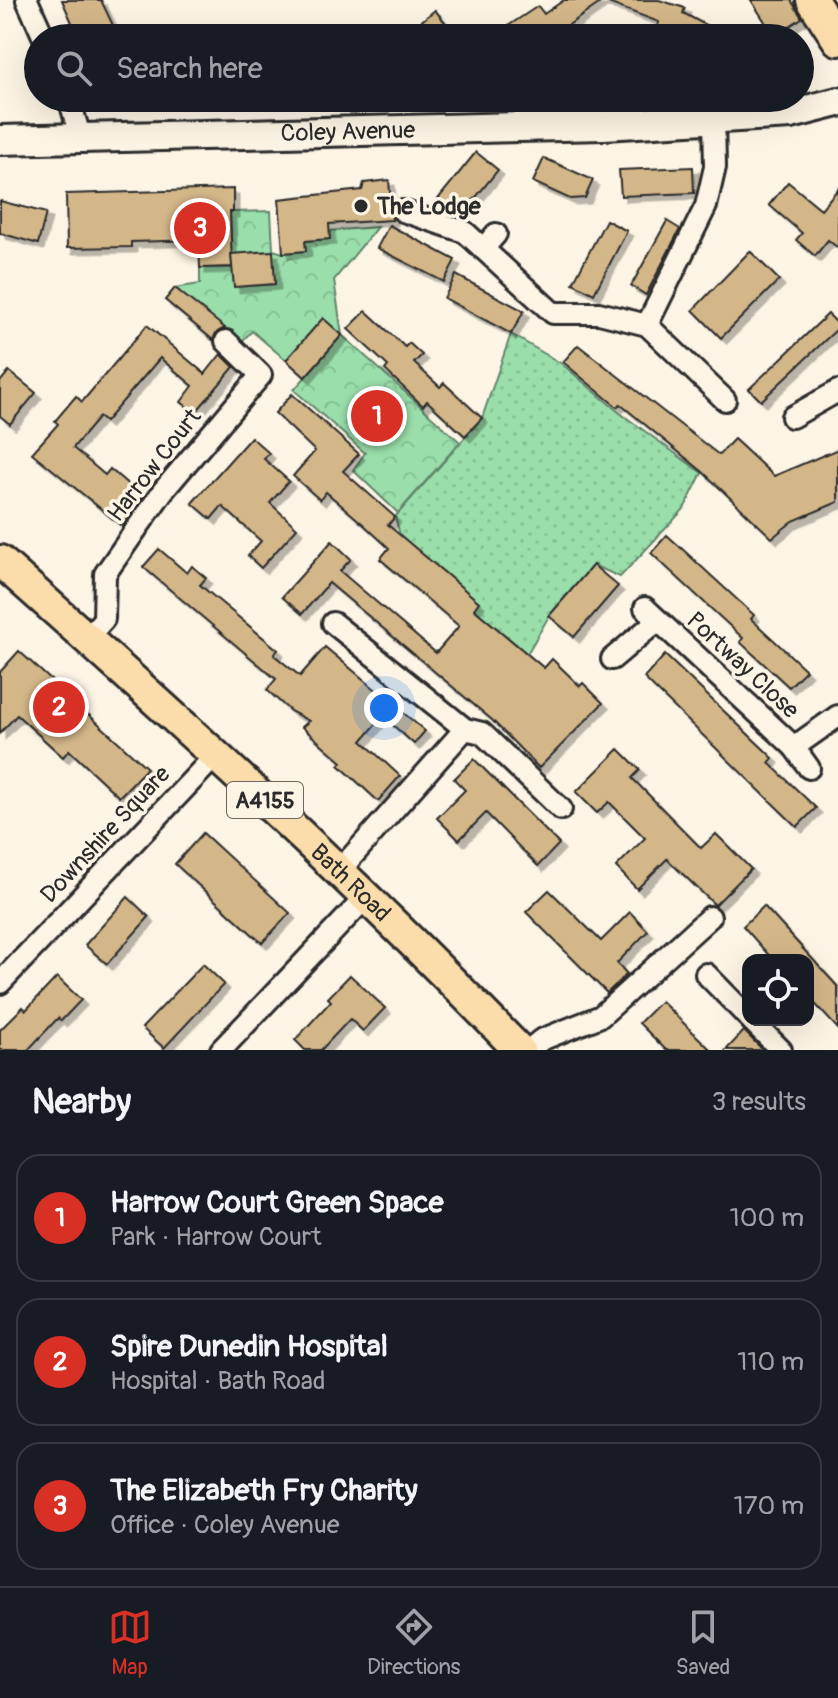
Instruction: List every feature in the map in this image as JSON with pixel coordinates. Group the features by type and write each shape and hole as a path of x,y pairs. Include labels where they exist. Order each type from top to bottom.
{"main road":[{"path":"812,0 838,40"},
{"name":"Bath Road","path":"0,561 340,870 519,1050"}],"street":[{"path":"27,0 38,24"},
{"name":"Coley Avenue","path":"814,108 838,102"},
{"path":"73,112 80,136"},
{"name":"Coley Avenue","path":"0,140 604,125 799,112"},
{"path":"647,325 706,206 715,167 714,117"},
{"path":"403,211 490,242 553,313 599,313 647,325 725,400"},
{"name":"Harrow Court","path":"87,638 104,619 105,574 163,491 261,375 226,341"},
{"path":"792,417 838,391"},
{"name":"Portway Close","path":"612,659 651,614 794,747 809,768"},
{"path":"333,623 465,729 482,733 561,809"},
{"name":"Portway Close","path":"794,747 838,716"},
{"path":"340,870 465,729"},
{"name":"Downshire Square","path":"0,983 216,755"},
{"path":"221,1050 367,896"},
{"path":"529,1050 541,1040 601,1016 710,917"},
{"path":"706,974 742,1010"},
{"path":"758,1026 781,1050"}],"green space":[{"path":"271,211 273,250 283,253 306,251 305,241 329,239 329,231 377,227 334,280 342,335 286,360 252,331 241,342 175,288 200,284 200,268 232,268 230,212","holes":["272,251 275,284 234,287 233,269 253,267 252,252"]},
{"path":"511,334 562,364 620,413 702,473 684,509 620,577 593,565 549,616 527,654 474,609 478,602 400,535 395,517 482,418"},
{"path":"342,335 460,442 398,513 353,470 365,453 294,390"}],"building":[{"path":"62,0 101,0 112,24 73,24"},
{"path":"564,0 659,0 685,8 683,13 704,24 658,24 603,1 570,24 511,24 538,6 544,14"},
{"path":"751,0 791,0 802,18 793,24 766,24"},
{"path":"435,10 446,24 418,24"},
{"path":"476,152 498,170 460,217 438,199"},
{"path":"544,158 593,180 585,198 570,199 533,182"},
{"path":"693,167 694,193 621,196 619,170"},
{"path":"389,180 392,220 329,224 330,239 305,241 306,251 283,253 279,199 362,190 364,183"},
{"path":"788,182 821,209 838,189 838,248 828,240 815,256 796,240 802,233 769,205"},
{"path":"233,189 233,212 230,212 232,267 200,268 199,240 131,242 131,247 67,248 66,194"},
{"path":"0,201 46,213 38,244 0,233"},
{"path":"606,220 627,231 594,294 573,283"},
{"path":"667,221 680,229 646,295 631,286"},
{"path":"389,225 455,260 444,282 377,248"},
{"path":"273,251 275,284 234,287 231,254"},
{"path":"750,251 779,280 721,338 693,310"},
{"path":"456,275 524,311 511,334 444,298"},
{"path":"175,288 225,328 216,333 213,340 165,300"},
{"path":"366,311 405,347 409,343 422,355 414,363 440,387 444,383 482,418 465,436 427,401 423,406 385,370 388,366 348,329"},
{"path":"828,314 838,328 761,401 749,389"},
{"path":"323,318 342,335 305,377 286,360"},
{"path":"147,325 205,374 221,354 234,367 195,413 181,402 193,386 160,358 105,422 99,417 73,448 105,475 110,469 143,497 122,526 32,453 58,424 55,421 76,396 82,402"},
{"path":"578,345 719,455 734,439 774,476 838,449 838,502 793,521 772,538 703,472 563,362"},
{"path":"9,371 36,393 10,424 0,416 0,382"},
{"path":"292,394 359,454 343,471 395,517 388,525 479,602 474,609 544,668 552,659 603,703 539,768 492,720 329,583 302,614 282,597 332,541 351,559 340,571 436,653 459,626 380,559 389,548 363,524 326,492 320,500 293,476 315,451 275,413"},
{"path":"251,437 269,453 264,459 289,481 270,503 297,528 261,568 248,556 261,541 222,506 211,519 192,503"},
{"path":"667,535 754,615 751,619 806,670 789,687 740,642 743,638 651,553"},
{"path":"159,549 187,573 192,566 206,578 200,585 278,650 274,655 300,676 325,647 425,731 414,744 385,718 381,718 362,741 400,776 378,801 339,765 342,762 302,727 309,721 290,711 267,690 276,679 143,567"},
{"path":"593,565 618,586 574,637 549,616"},
{"path":"19,651 147,768 119,797 69,750 63,757 17,715 0,733 0,672"},
{"path":"665,655 773,758 769,763 816,808 797,827 644,678"},
{"path":"619,749 640,770 632,778 701,848 716,834 751,869 715,905 667,859 637,889 616,867 645,838 609,802 597,813 576,792"},
{"path":"474,759 559,844 538,866 486,813 459,840 437,818 465,790 454,779"},
{"path":"203,833 290,913 262,943 175,864"},
{"path":"549,890 601,941 630,912 648,931 617,963 627,974 607,993 526,912"},
{"path":"128,897 149,917 107,964 85,945"},
{"path":"764,906 808,954 768,954 743,926"},
{"path":"814,961 838,987 838,1029 814,1003"},
{"path":"203,964 224,984 164,1048 142,1028"},
{"path":"350,975 385,1008 363,1031 350,1019 321,1050 305,1050 295,1040"},
{"path":"57,977 81,1000 61,1021 58,1018 28,1050 0,1050 0,1030 23,1007 26,1010"},
{"path":"661,1001 711,1050 666,1050 639,1023"},
{"path":"744,1031 763,1050 726,1050"}],"place":[{"name":"The Lodge","path":"361,206"},
{"name":"The Elizabeth Fry Charity","path":"200,228"},
{"name":"Harrow Court Green Space","path":"377,416"},
{"name":"Spire Dunedin Hospital","path":"59,707"}]}
